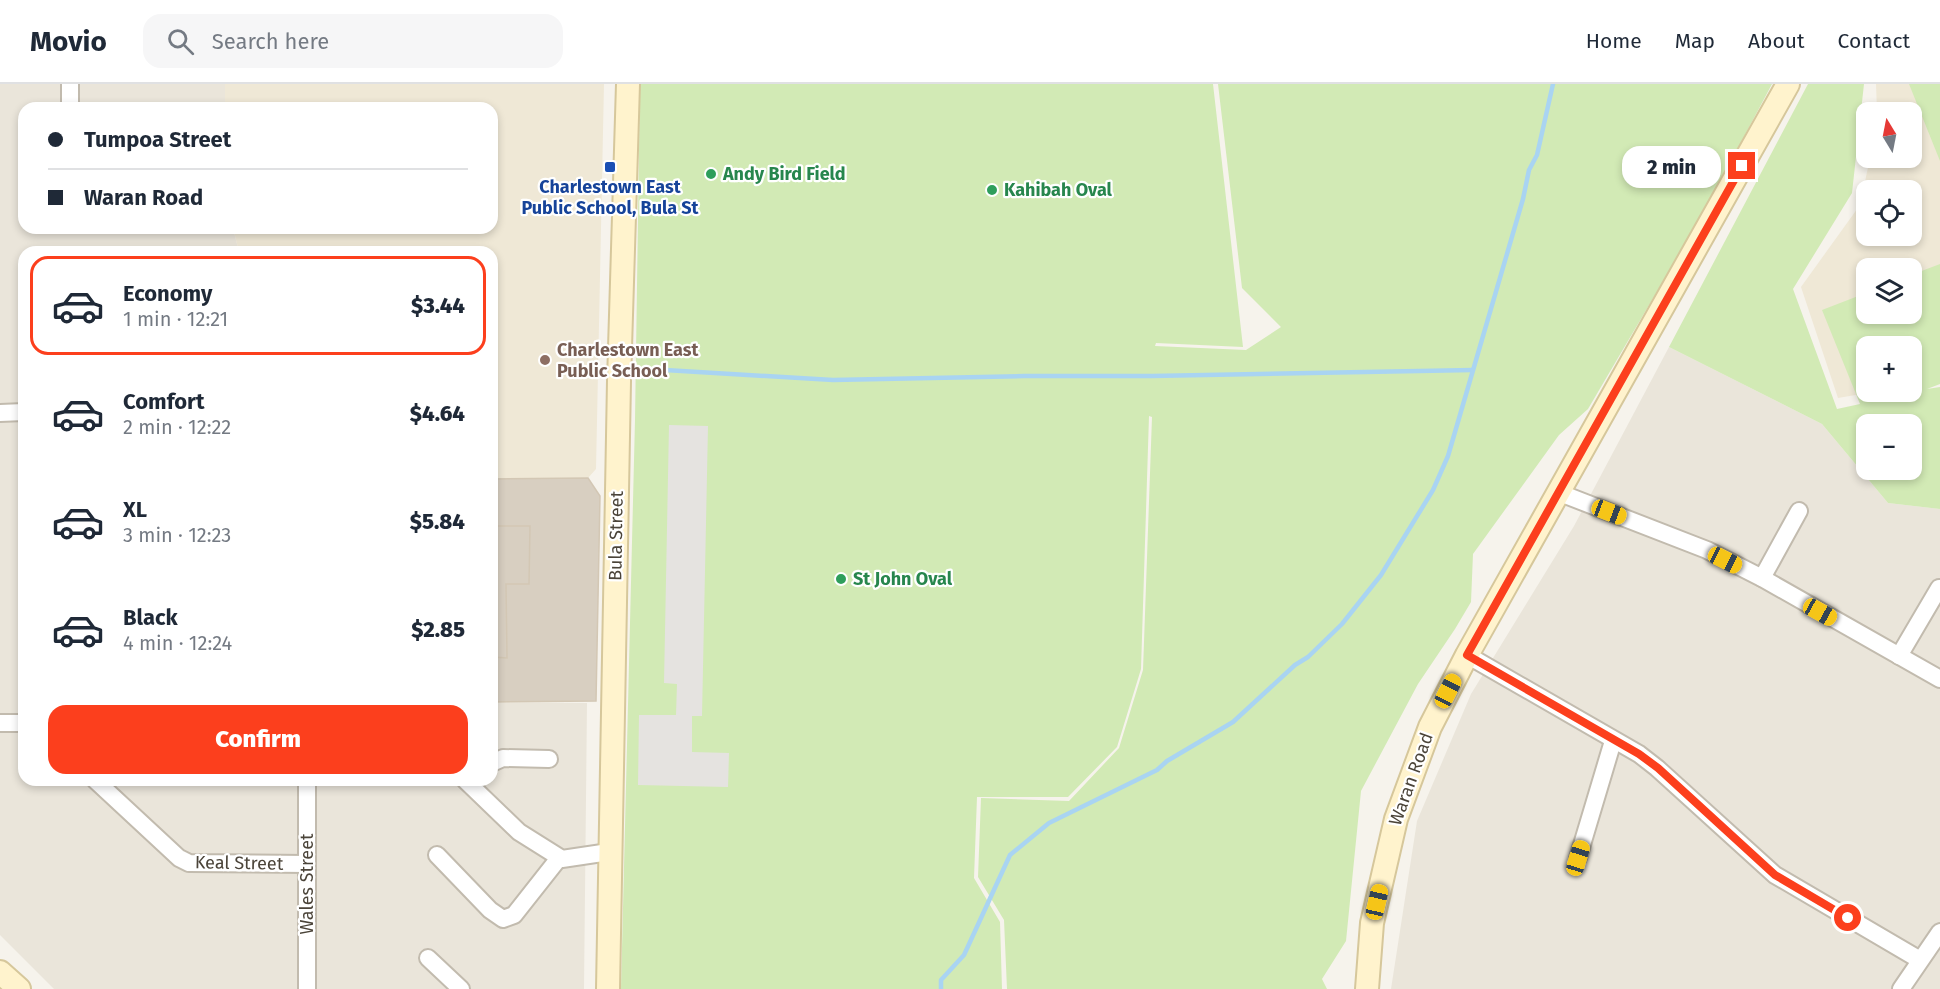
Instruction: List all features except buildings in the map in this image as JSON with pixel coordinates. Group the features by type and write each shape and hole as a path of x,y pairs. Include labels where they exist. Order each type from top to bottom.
{"main road":[{"name":"Bula Street","path":"608,989 609,852 628,84"},
{"name":"Waran Road","path":"1367,989 1372,923 1395,819 1430,727 1467,655 1788,84"},
{"path":"0,972 19,989"}],"street":[{"path":"70,84 70,102"},
{"path":"0,413 18,412"},
{"path":"1560,493 1707,550 1762,578 1940,679"},
{"path":"1762,578 1799,511"},
{"path":"1899,656 1939,588"},
{"path":"1467,655 1639,754 1658,768 1775,875 1920,960"},
{"path":"0,723 18,723"},
{"path":"1578,858 1613,741"},
{"path":"498,760 503,758 549,759"},
{"name":"Keal Street","path":"101,786 179,858 189,863 307,864"},
{"name":"Wales Street","path":"307,786 307,989"},
{"path":"474,786 519,832 559,858 609,852"},
{"path":"437,855 490,910 503,919 514,915 559,858"},
{"path":"1901,989 1940,932"},
{"path":"428,958 461,989"}],"shaded area":[{"path":"0,84 225,84 225,102 18,102 18,234 234,234 238,246 18,246 18,786 498,786 498,702 587,703 584,989 54,989 0,935"},
{"name":"Charlestown East Public School","path":"225,84 604,84 596,469 588,478 498,479 498,246 238,246 234,234 498,234 498,102 225,102"},
{"path":"1876,84 1940,84 1940,380 1922,359 1922,336 1856,336 1856,395 1838,398 1801,287 1856,211 1856,246 1922,246 1922,180 1865,180 1868,168 1922,168 1922,102 1877,102"},
{"path":"1669,347 1822,424 1856,465 1856,480 1869,480 1888,503 1940,509 1940,989 1391,989 1417,821 1471,694 1574,526"},
{"path":"669,425 708,426 702,716 692,716 692,752 729,753 728,787 638,785 639,715 676,715 677,684 664,683"}],"green space":[{"path":"640,84 1213,84 1243,347 1156,343 1155,346 1246,350 1281,327 1242,288 1218,84 1772,84 1706,208 1588,409 1559,435 1473,554 1471,602 1418,684 1361,791 1346,941 1322,979 1327,989 1007,989 1004,920 978,877 981,798 1069,801 1119,748 1143,670 1152,417 1149,416 1141,669 1117,747 1068,797 977,797 974,878 1000,922 1002,989 621,989 635,420"},
{"path":"1808,84 1864,84 1862,102 1856,102 1856,157 1852,193 1793,289 1837,409 1860,404 1859,402 1922,402 1922,336 1856,336 1856,394 1822,310 1856,297 1856,324 1922,324 1922,271 1940,264 1940,384 1927,389 1940,387 1940,509 1888,503 1869,480 1922,480 1922,414 1856,414 1856,465 1822,424 1669,347"},
{"path":"1909,84 1940,84 1940,161 1922,116 1922,102 1916,102"}],"waterway":[{"path":"941,989 941,980 964,955 1010,855 1049,823 1157,770 1167,761 1233,722 1295,665 1308,657 1342,624 1381,575 1433,490 1448,456 1523,199 1529,170 1537,155 1553,84"},
{"path":"665,370 833,380 1473,370"}],"place":[{"name":"Charlestown East Public School, Bula St","path":"610,167"},
{"name":"Andy Bird Field","path":"711,174"},
{"name":"Kahibah Oval","path":"992,190"},
{"name":"Charlestown East Public School","path":"545,360"},
{"name":"St John Oval","path":"841,579"}],"route":[{"path":"1742,166 1467,655 1639,754 1658,768 1775,875 1848,918"}]}
